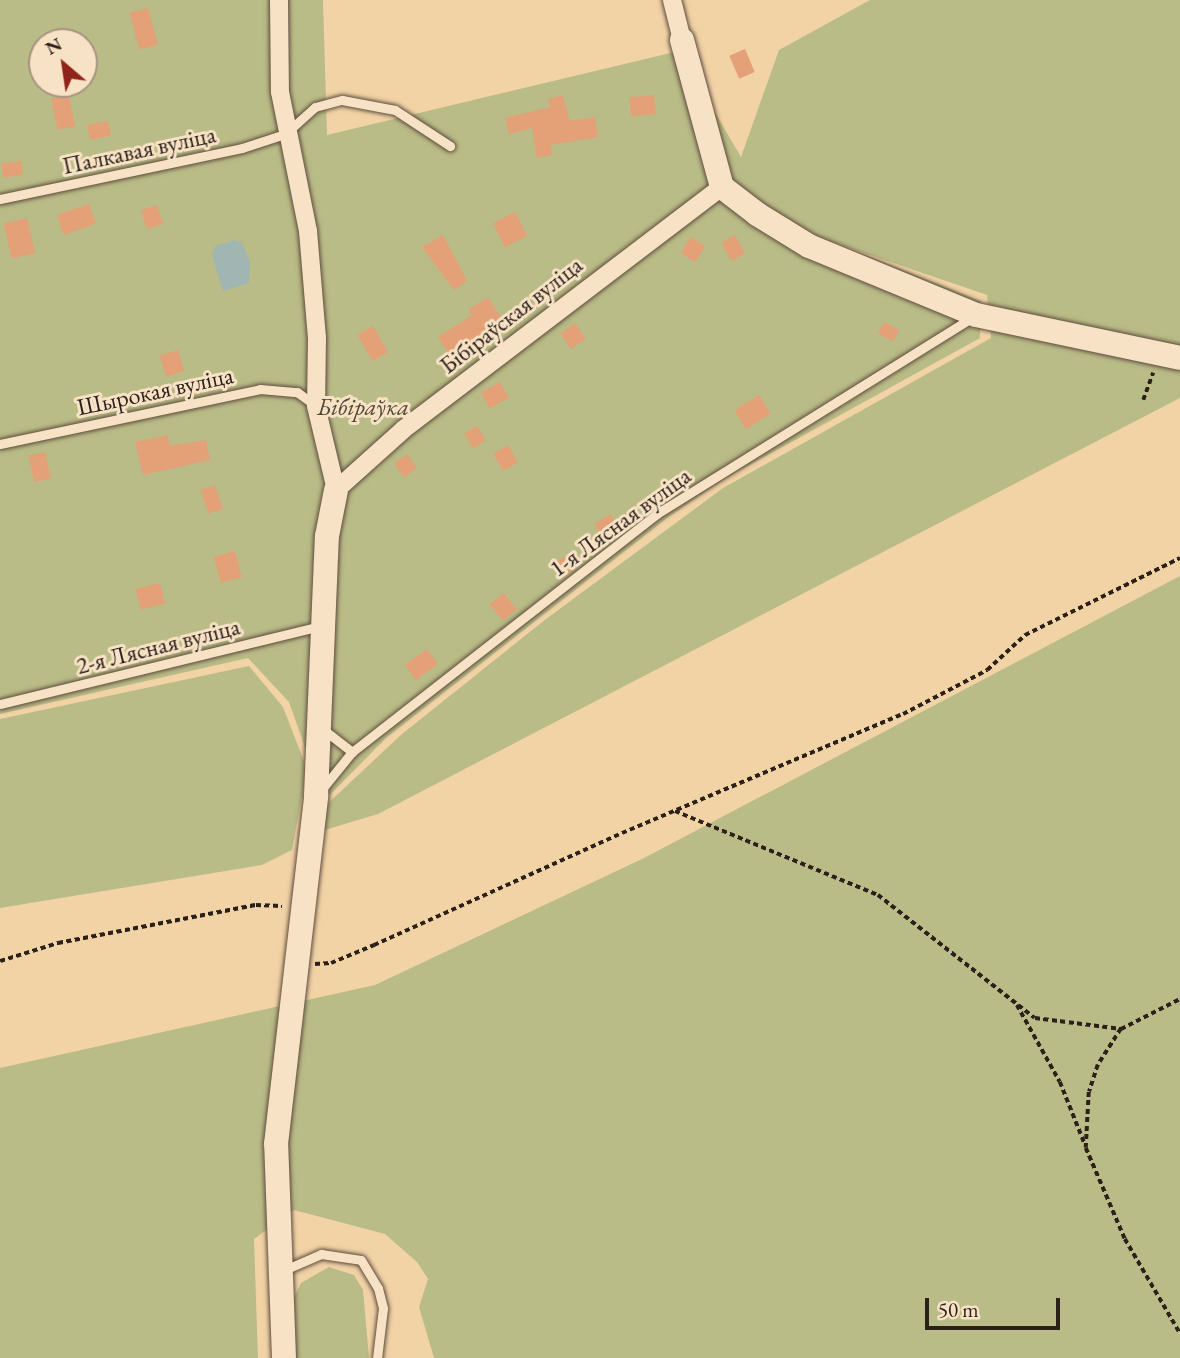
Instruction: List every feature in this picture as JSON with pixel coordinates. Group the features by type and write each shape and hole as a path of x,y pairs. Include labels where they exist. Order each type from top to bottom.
{"street":[{"path":"279,0 285,134 307,230 317,338 316,406 336,490 327,536 326,625 318,724 316,796 276,1144 284,1358"},
{"path":"672,0 722,187 809,246 976,315 1173,356"},
{"name":"Бібіраўская вуліца","path":"336,490 404,429 722,187"}],"lane":[{"path":"285,134 315,107 342,100 396,110 450,146"},
{"name":"Палкавая вуліца","path":"0,198 242,148 285,134"},
{"name":"1-я Лясная вуліца","path":"316,796 352,752 658,513 976,315"},
{"name":"Шырокая вуліца","path":"0,444 260,389 297,392 316,406"},
{"name":"2-я Лясная вуліца","path":"0,704 326,625"},
{"path":"318,724 352,752"},
{"path":"279,1272 321,1254 361,1260 378,1288 383,1308 377,1358"}],"path":[{"path":"1143,400 1156,363 1173,356"},
{"path":"296,966 331,963 903,714 987,670 1025,635 1180,558"},
{"path":"675,811 878,895 1035,1018 1121,1029"},
{"path":"0,961 58,943 256,905 302,906"},
{"path":"1086,1148 1089,1093 1098,1065 1121,1029 1180,999"},
{"path":"1015,1003 1060,1082 1119,1227 1180,1333"}],"green space":[{"name":"Бібіраўка","path":"0,0 323,0 327,135 679,51 741,157 779,50 870,0 1180,0 1180,398 378,814 318,832 324,807 402,734 546,619 723,488 991,338 987,295 832,242 981,301 980,338 726,478 666,519 386,738 324,801 289,702 248,658 0,714"},
{"path":"1180,576 1180,1358 434,1358 419,1307 428,1279 417,1262 385,1234 294,1210 254,1239 258,1358 0,1358 0,1068 375,985 644,858"},
{"path":"249,666 283,707 307,769 292,850 262,865 0,908 0,719"},
{"path":"329,1267 354,1275 363,1290 369,1358 293,1358 294,1297 301,1283"}],"shaded area":[{"path":"235,240 242,243 250,262 249,283 223,291 212,255 215,246"}],"building":[{"path":"148,8 158,45 139,50 130,13"},
{"path":"745,49 755,72 739,79 729,56"},
{"path":"563,95 570,121 595,117 598,137 551,145 552,155 537,158 532,128 509,134 505,118 550,107 548,99"},
{"path":"654,95 656,114 631,117 629,98"},
{"path":"51,98 70,98 75,126 57,130"},
{"path":"108,121 111,136 90,140 87,125"},
{"path":"21,161 23,175 3,178 1,164"},
{"path":"89,204 96,224 64,235 57,215"},
{"path":"157,205 163,224 147,229 141,210"},
{"path":"515,212 527,236 505,247 493,223"},
{"path":"27,218 35,253 12,258 4,223"},
{"path":"443,235 467,281 454,290 422,247"},
{"path":"735,235 745,253 731,261 721,243"},
{"path":"691,237 705,246 695,262 681,253"},
{"path":"488,297 506,326 462,357 456,348 448,353 438,337 472,315 469,309"},
{"path":"884,322 899,330 893,341 878,333"},
{"path":"575,323 586,339 571,349 560,333"},
{"path":"373,326 388,352 372,361 357,335"},
{"path":"178,350 184,371 166,376 160,355"},
{"path":"500,382 509,398 489,408 481,393"},
{"path":"759,395 771,414 746,429 734,410"},
{"path":"477,426 486,441 473,448 464,434"},
{"path":"168,435 170,446 206,440 210,460 143,475 135,442"},
{"path":"508,445 518,462 503,471 493,454"},
{"path":"45,452 51,478 35,482 28,456"},
{"path":"407,454 417,468 404,477 394,463"},
{"path":"215,485 223,509 208,513 201,490"},
{"path":"610,514 622,532 607,543 594,525"},
{"path":"235,551 242,577 221,583 214,557"},
{"path":"567,555 576,568 562,578 553,565"},
{"path":"160,583 165,603 141,609 136,589"},
{"path":"503,593 517,609 503,621 489,605"},
{"path":"427,649 438,665 416,680 405,664"}]}
